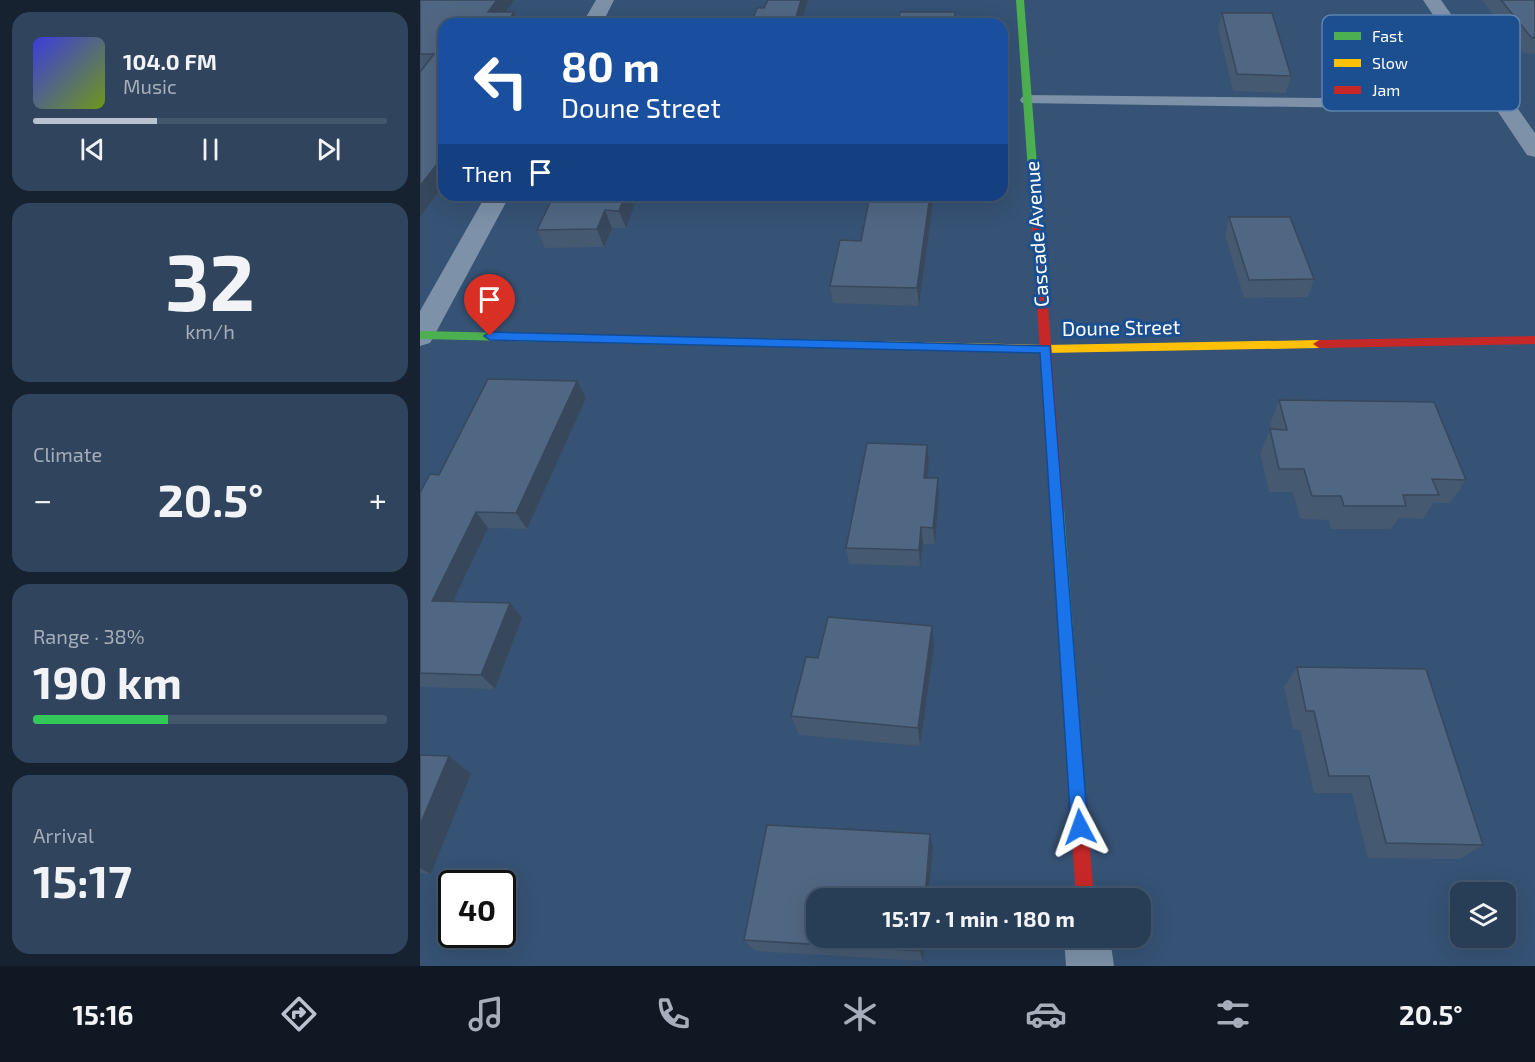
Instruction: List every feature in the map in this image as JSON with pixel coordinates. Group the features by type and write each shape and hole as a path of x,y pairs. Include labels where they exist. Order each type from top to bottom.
{"street":[{"path":"595,18 605,0"},
{"name":"Cascade Avenue","path":"1020,0 1084,888"},
{"path":"1432,0 1442,15"},
{"path":"1508,112 1535,120"},
{"path":"1508,112 1535,150"},
{"path":"420,335 495,201"},
{"name":"Doune Street","path":"420,335 1045,349 1535,340"},
{"path":"1089,948 1090,966"}],"lane":[{"path":"1028,100 1322,107"},
{"path":"1468,111 1508,112"}],"building":[{"path":"420,0 497,0 488,12 514,12 510,18 438,18 438,163 420,186 420,72 434,54 420,54"},
{"path":"768,0 801,0 796,18 753,18 757,8 764,8"},
{"path":"1501,0 1535,0 1535,38 1531,37 1520,23 1520,15 1513,15"},
{"path":"900,12 955,12 954,18 899,18"},
{"path":"1222,13 1272,13 1291,76 1237,74"},
{"path":"551,201 623,201 619,211 605,210 597,229 537,230"},
{"path":"869,201 929,201 917,288 830,286 840,240 861,241"},
{"path":"1229,217 1290,217 1314,279 1249,280"},
{"path":"488,379 577,381 516,513 476,512 432,601 510,603 481,675 420,673 420,493 430,474 439,475"},
{"path":"1279,400 1434,402 1466,480 1432,479 1439,495 1403,495 1406,506 1344,506 1341,496 1312,496 1304,469 1279,469 1270,429 1287,430"},
{"path":"867,443 927,445 924,478 938,478 933,528 921,527 919,550 846,548"},
{"path":"828,617 932,626 918,728 791,716 806,657 818,658"},
{"path":"1297,667 1426,669 1483,845 1386,843 1369,776 1329,776 1314,711 1306,711"},
{"path":"420,755 449,756 420,825"},
{"path":"767,825 930,834 926,888 806,888 806,944 744,940"},
{"path":"872,948 920,948 920,951"}],"traffic: fast":[{"path":"1020,0 1037,228"},
{"path":"420,335 873,345"},
{"path":"1057,509 1073,736"}],"traffic: slow":[{"path":"873,345 1045,349 1319,344"}],"traffic: jam":[{"path":"1037,228 1057,509"},
{"path":"1319,344 1535,340"},
{"path":"1073,736 1084,888"}],"route":[{"path":"490,336 1045,349 1080,827"}]}
